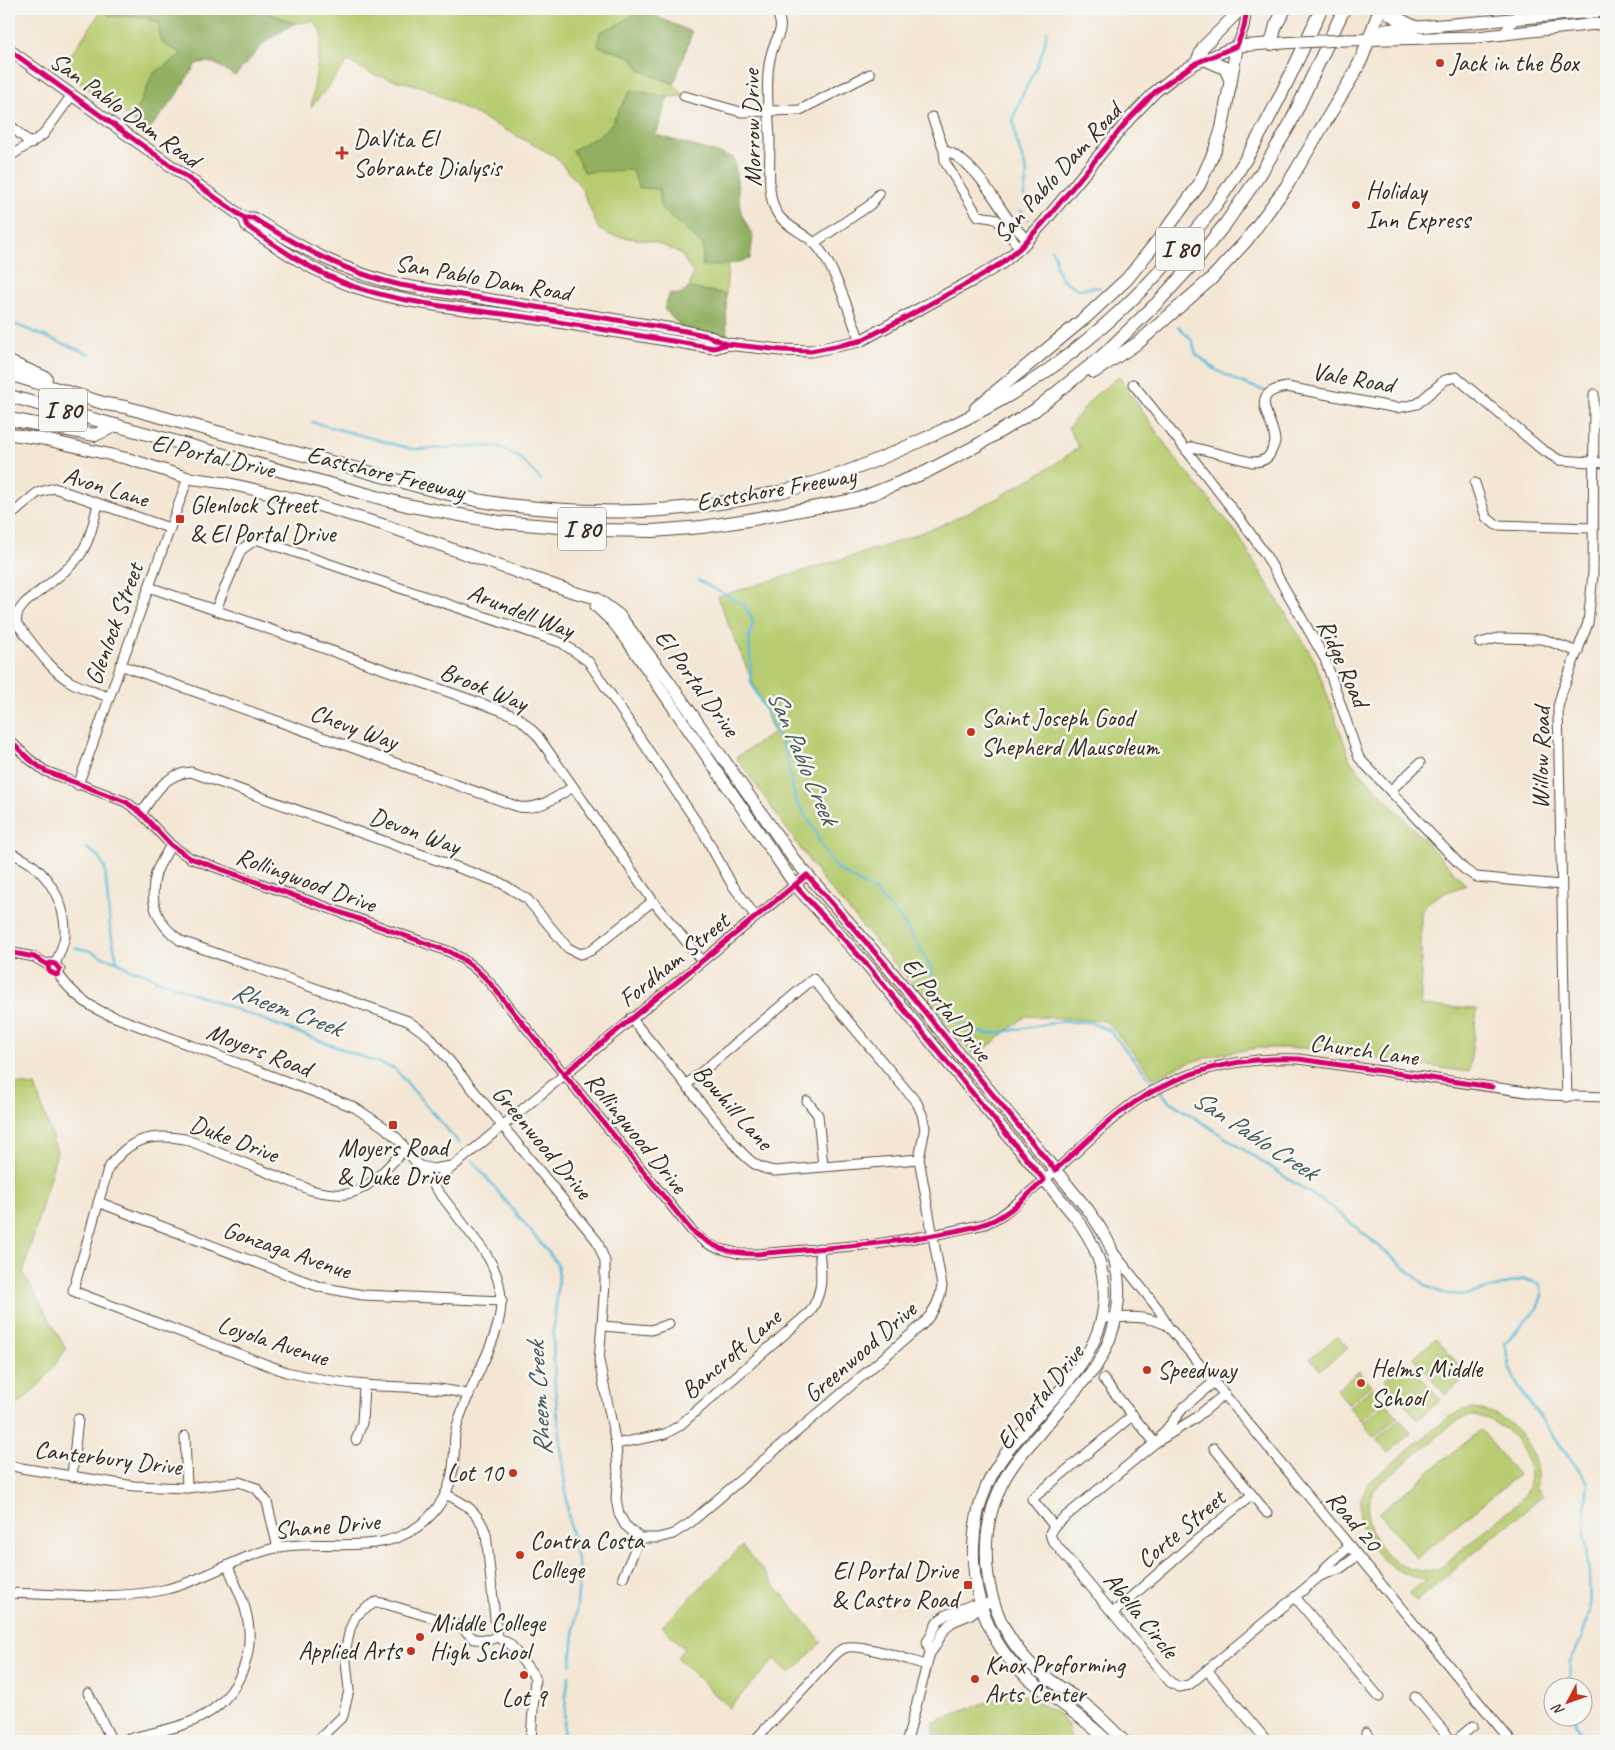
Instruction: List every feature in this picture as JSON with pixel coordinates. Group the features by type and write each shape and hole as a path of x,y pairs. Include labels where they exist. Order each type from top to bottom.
{"highway":[{"path":"1272,44 1276,25 1285,9"},
{"name":"Eastshore Freeway","path":"9,374 106,404 125,407 413,486 503,504 598,511 646,511 696,507 746,499 830,478 878,460 962,422 1012,394 1055,365 1096,332 1140,292 1210,213 1242,165 1269,120 1322,9"},
{"name":"Eastshore Freeway","path":"9,396 406,504 498,522 597,530 653,531 702,527 748,520 859,499 926,472 976,446 1036,410 1108,350 1191,266 1226,224 1261,173 1289,126 1344,9"},
{"path":"1036,410 1139,342 1211,279 1246,241 1280,195 1324,126 1354,74 1380,9"},
{"path":"1388,9 1392,15 1415,27"},
{"path":"962,422 998,388 1086,316 1127,279 1199,185 1215,150 1222,128 1237,46"},
{"path":"1200,61 1224,68 1231,81"},
{"path":"9,362 106,404"},
{"path":"9,419 95,435 117,425"}],"main road":[{"path":"1200,61 1203,46 1241,9"},
{"name":"San Pablo Dam Road","path":"1369,40 1384,30 1517,14 1606,11"},
{"name":"San Pablo Dam Road","path":"9,50 244,218 247,226 301,263 354,286 404,299 714,348 726,344 811,351 860,341 977,278 1002,262 1024,244 1130,118 1156,91 1200,61 1237,46 1344,40 1502,35 1606,23"},
{"name":"El Portal Drive","path":"9,434 43,439 129,459 188,478 226,483 300,500 384,525 573,592 596,598 619,615 793,858 886,965 1055,1170 1089,1212 1110,1248 1115,1264 1118,1295 1117,1317 1106,1348 1095,1368 1018,1458 1002,1483 994,1503 987,1534 987,1568 988,1583 993,1601 1006,1631 1026,1659 1043,1675 1084,1703 1102,1718 1124,1741"},
{"name":"El Portal Drive","path":"573,592 593,604 613,622 795,885 869,966 1086,1232 1093,1244 1103,1276 1105,1306 1098,1333 1086,1358 1008,1451 991,1477 981,1501 974,1535 973,1569 979,1606 997,1641 1009,1659 1025,1677 1074,1712 1107,1741"}],"street":[{"name":"Morrow Drive","path":"774,9 779,17 781,30 771,52 767,111 770,136 770,189 774,208 785,223 814,243 830,266 860,341"},
{"path":"1237,46 1244,27 1247,9"},
{"path":"1502,35 1517,14"},
{"path":"684,96 741,112 800,110 870,74"},
{"path":"9,157 43,135 72,95"},
{"path":"932,117 944,150 945,162 978,216 997,220 1024,244"},
{"path":"9,124 31,144"},
{"path":"944,150 970,168 986,187 1024,244"},
{"path":"814,243 870,205 880,194"},
{"name":"Vale Road","path":"1187,450 1192,447 1252,462 1259,462 1269,456 1275,442 1264,408 1264,400 1274,389 1287,387 1397,408 1417,404 1445,380 1456,376 1540,448 1559,460 1606,463"},
{"name":"Ridge Road","path":"1133,384 1187,450 1265,554 1325,659 1360,758 1464,870 1476,877 1561,885"},
{"name":"Willow Road","path":"1567,1097 1558,707 1588,623 1593,574 1594,394"},
{"name":"Glenlock Street","path":"78,785 188,478"},
{"path":"1475,483 1486,517 1496,525 1593,528"},
{"name":"Avon Lane","path":"9,516 37,493 54,488 169,528"},
{"path":"98,504 88,539 81,553 69,566 24,603 16,618 17,624 63,677 70,682 108,697"},
{"name":"Arundell Way","path":"216,609 241,550 256,539 562,643 588,661 702,830 731,883 756,917"},
{"name":"Brook Way","path":"149,587 216,609 519,718 538,735 652,901 702,961"},
{"path":"1480,644 1498,638 1543,639 1578,652"},
{"name":"Chevy Way","path":"120,665 519,807 539,806 573,787"},
{"name":"Rollingwood Drive","path":"9,740 45,771 126,802 141,813 171,845 190,858 450,952 463,959 489,982 691,1230 705,1242 717,1248 741,1254 876,1244 933,1236 993,1221 1044,1180"},
{"path":"1390,790 1420,763"},
{"name":"Devon Way","path":"141,813 169,778 179,773 191,772 501,883 527,898 568,948 580,954 590,951 652,901"},
{"name":"Greenwood Drive","path":"171,845 156,872 153,896 159,920 169,932 182,941 408,1021 429,1036 598,1241 605,1261 599,1361 616,1444 618,1474 616,1499 619,1514 624,1525 640,1538 658,1538 673,1534 690,1523 923,1324 935,1310 942,1286 919,1159 925,1128 922,1114 917,1103 814,979 686,1085"},
{"path":"9,853 33,866 50,884 60,903 64,919 65,936 62,948 51,964 34,957 9,952"},
{"name":"Fordham Street","path":"433,1183 807,875"},
{"name":"Moyers Road","path":"51,964 60,970 58,974 75,994 88,1005 102,1012 354,1107 389,1130 433,1183"},
{"name":"Bowhill Lane","path":"632,1018 742,1153 762,1169 775,1171 919,1159"},
{"name":"Church Lane","path":"1044,1180 1118,1114 1148,1094 1173,1080 1200,1070 1234,1062 1293,1059 1567,1097 1606,1097"},
{"path":"807,1101 818,1115 823,1166"},
{"name":"Duke Drive","path":"73,1291 108,1169 116,1157 142,1140 166,1135 185,1139 311,1190 330,1194 348,1194 367,1185 406,1149"},
{"path":"420,1166 434,1169 454,1165"},
{"name":"Shane Drive","path":"9,1593 118,1595 144,1593 182,1585 252,1555 278,1548 322,1544 369,1545 391,1541 413,1530 428,1518 440,1505 454,1468 455,1436 459,1419 498,1326 502,1301 497,1274 491,1261 433,1183"},
{"name":"Gonzaga Avenue","path":"98,1202 320,1287 363,1295 502,1301"},
{"name":"Bancroft Lane","path":"616,1444 665,1434 679,1426 810,1312 818,1300 821,1287 819,1248"},
{"name":"Road 20","path":"1110,1248 1159,1310 1167,1325 1511,1741"},
{"name":"Loyola Avenue","path":"73,1291 286,1372 364,1385 454,1391 468,1395"},
{"path":"1103,1318 1137,1316 1153,1319 1167,1325"},
{"path":"602,1326 651,1330 669,1324"},
{"path":"1103,1379 1155,1443"},
{"path":"1155,1443 1184,1407 1214,1382"},
{"path":"356,1440 362,1423 364,1385"},
{"path":"1133,1415 1032,1499 1054,1526 1155,1443 1194,1419 1225,1394"},
{"path":"72,1475 78,1419"},
{"path":"185,1436 186,1488"},
{"path":"1214,1448 1267,1512"},
{"name":"Canterbury Drive","path":"9,1464 21,1468 134,1486 186,1488 239,1482 256,1488 267,1502 278,1548"},
{"path":"445,1494 468,1506 482,1523 486,1534 496,1637"},
{"name":"Corte Street","path":"1113,1613 1186,1549 1252,1495"},
{"name":"Abella Circle","path":"1054,1526 1050,1533 1052,1540 1170,1682 1179,1687 1189,1685 1320,1576 1327,1566 1350,1546"},
{"path":"623,1576 640,1538"},
{"name":"Abella Circle","path":"1320,1576 1341,1568 1357,1556"},
{"path":"122,1741 188,1723 215,1708 231,1692 244,1669 249,1652 250,1634 245,1608 228,1566"},
{"path":"1295,1597 1379,1697"},
{"path":"907,1741 930,1653 927,1642 938,1621 946,1615 971,1605 979,1606 993,1601"},
{"path":"318,1741 343,1716 349,1685 345,1652 355,1617 376,1602 460,1626 474,1639 489,1640 496,1637 510,1644 535,1677 531,1739"},
{"path":"754,1741 832,1658 846,1647 854,1646 926,1665"},
{"path":"1207,1670 1267,1741"},
{"path":"88,1694 112,1741"},
{"path":"1415,1697 1454,1741 1473,1726"},
{"path":"1366,1733 1373,1741"}],"green space":[{"path":"100,9 265,9 265,13 295,23 266,41 235,76 216,64 205,62 196,64 175,97 148,131 132,120 153,74 182,54 162,43 158,24 144,17 111,16"},
{"path":"265,9 641,10 619,24 600,32 598,46 632,57 640,70 674,84 684,96 668,97 631,90 610,126 597,137 573,150 584,172 632,169 659,188 661,208 703,245 703,266 728,264 726,294 689,288 693,273 680,253 652,241 613,236 599,230 581,187 555,156 424,87 374,75 348,61 311,108 322,33 314,21 295,23 265,12"},
{"path":"102,10 111,16 144,17 159,24 182,54 153,74 132,120 62,70"},
{"path":"641,10 692,32 674,84 640,70 632,57 598,46 600,32 619,24"},
{"path":"631,90 668,97 656,135 734,158 741,213 753,237 750,259 721,266 703,266 703,245 661,208 659,189 639,188 632,170 584,172 573,150 597,137 610,126"},
{"path":"689,288 726,294 727,344 685,331 664,309 670,293 677,295"},
{"path":"1119,377 1169,450 1236,532 1315,661 1351,762 1466,885 1434,898 1424,907 1421,913 1421,1006 1477,1009 1469,1072 1304,1048 1257,1048 1220,1054 1187,1063 1154,1078 1106,1021 1026,1016 975,1057 824,882 736,757 774,733 717,597 885,546 937,527 996,499 1055,464 1079,447 1068,428 1093,397"},
{"path":"9,1083 35,1086 57,1152 23,1273 66,1349 41,1383 9,1410"},
{"path":"1338,1336 1348,1348 1320,1370 1310,1358"},
{"path":"1436,1338 1468,1376 1445,1395 1414,1357"},
{"path":"1408,1362 1440,1400 1417,1419 1385,1380"},
{"path":"1359,1371 1371,1385 1348,1404 1336,1390"},
{"path":"1373,1387 1384,1401 1361,1421 1349,1407"},
{"path":"1386,1403 1398,1417 1374,1437 1363,1423"},
{"path":"1462,1410 1487,1411 1512,1425 1530,1448 1535,1461 1536,1489 1543,1496 1416,1601 1410,1593 1426,1579 1410,1576 1394,1568 1380,1556 1369,1542 1362,1527 1359,1510 1363,1494 1373,1479 1449,1417","holes":["1471,1416 1485,1418 1499,1425 1511,1435 1521,1447 1527,1461 1530,1475 1527,1489 1519,1502 1442,1566 1426,1571 1410,1569 1395,1561 1382,1549 1373,1534 1368,1518 1369,1501 1377,1486 1454,1423 1462,1418"]},
{"path":"1400,1419 1411,1433 1388,1453 1376,1439"},
{"path":"1481,1430 1518,1475 1417,1558 1379,1513"},
{"name":"Contra Costa College","path":"742,1546 822,1642 790,1674 775,1659 729,1708 677,1657 684,1649 662,1626"},
{"path":"1016,1691 1059,1714 1068,1726 1070,1741 934,1741 934,1722"}],"waterway":[{"path":"1024,196 1027,173 1016,139 1013,119 1044,47 1047,31"},
{"path":"1021,211 1028,219"},
{"path":"1051,249 1055,256 1056,267 1063,280 1078,289 1100,287"},
{"name":"San Pablo Creek","path":"9,322 89,354"},
{"path":"1178,326 1192,340 1196,354 1216,370 1240,382 1265,391"},
{"name":"San Pablo Creek","path":"312,422 411,449 481,446 501,448 520,458 541,480"},
{"name":"San Pablo Creek","path":"698,580 739,602 750,614 753,623 749,636 751,682 785,751 795,799 813,827 826,855 836,868 874,891 901,919 932,971 941,1003 959,1023 976,1032 991,1034 1058,1022 1089,1022 1109,1030 1168,1100 1334,1209 1428,1287 1446,1294 1466,1295 1524,1279 1540,1284 1542,1295 1537,1309 1505,1343 1509,1367 1519,1388 1588,1483 1585,1540 1589,1575 1590,1612 1582,1637 1570,1662 1569,1678"},
{"path":"87,848 99,857 105,869 110,927 117,961"},
{"name":"Rheem Creek","path":"75,948 91,951 105,958 117,961 129,969 145,973 155,979 395,1069 459,1143"},
{"name":"Rheem Creek","path":"472,1160 557,1264 559,1275 553,1334 555,1388 568,1514 579,1570 571,1664"},
{"name":"Rheem Creek","path":"563,1741 569,1676"},
{"name":"San Pablo Creek","path":"1579,1728 1588,1741"}],"cycle path":[{"path":"9,50 244,218 253,218 306,249 342,266 400,285 685,331 708,336 727,344 811,351 860,341 1002,263 1020,248 1044,222 1130,118 1156,91 1196,63 1237,46 1244,27 1247,9"},
{"path":"244,218 247,226 312,268 355,287 378,294 426,304 546,320 714,348 727,344"},
{"path":"9,740 45,771 126,802 141,813 171,845 190,858 450,952 476,969 489,982 691,1230 714,1246 738,1253 757,1254 854,1246 972,1228 1001,1216 1044,1180 869,967 795,885"},
{"path":"564,1074 807,875 886,965 1055,1170 1118,1114 1138,1100 1181,1078 1226,1064 1274,1059 1299,1059 1492,1087"},
{"path":"9,952 34,957 48,965 50,963 55,964 60,970 58,974 56,975 49,971 48,965"}],"place":[{"name":"Jack in the Box","path":"1440,63"},
{"name":"DaVita El Sobrante Dialysis","path":"342,153"},
{"name":"Holiday Inn Express","path":"1356,205"},
{"name":"Glenlock Street & El Portal Drive","path":"180,519"},
{"name":"Saint Joseph Good Shepherd Mausoleum","path":"971,732"},
{"name":"Moyers Road & Duke Drive","path":"393,1125"},
{"name":"Speedway","path":"1147,1370"},
{"name":"Helms Middle School","path":"1361,1383"},
{"name":"Lot 10","path":"513,1473"},
{"name":"Contra Costa College","path":"520,1555"},
{"name":"El Portal Drive & Castro Road","path":"968,1585"},
{"name":"Middle College High School","path":"420,1637"},
{"name":"Applied Arts","path":"411,1651"},
{"name":"Lot 9","path":"524,1675"},
{"name":"Knox Proforming Arts Center","path":"975,1679"}]}
